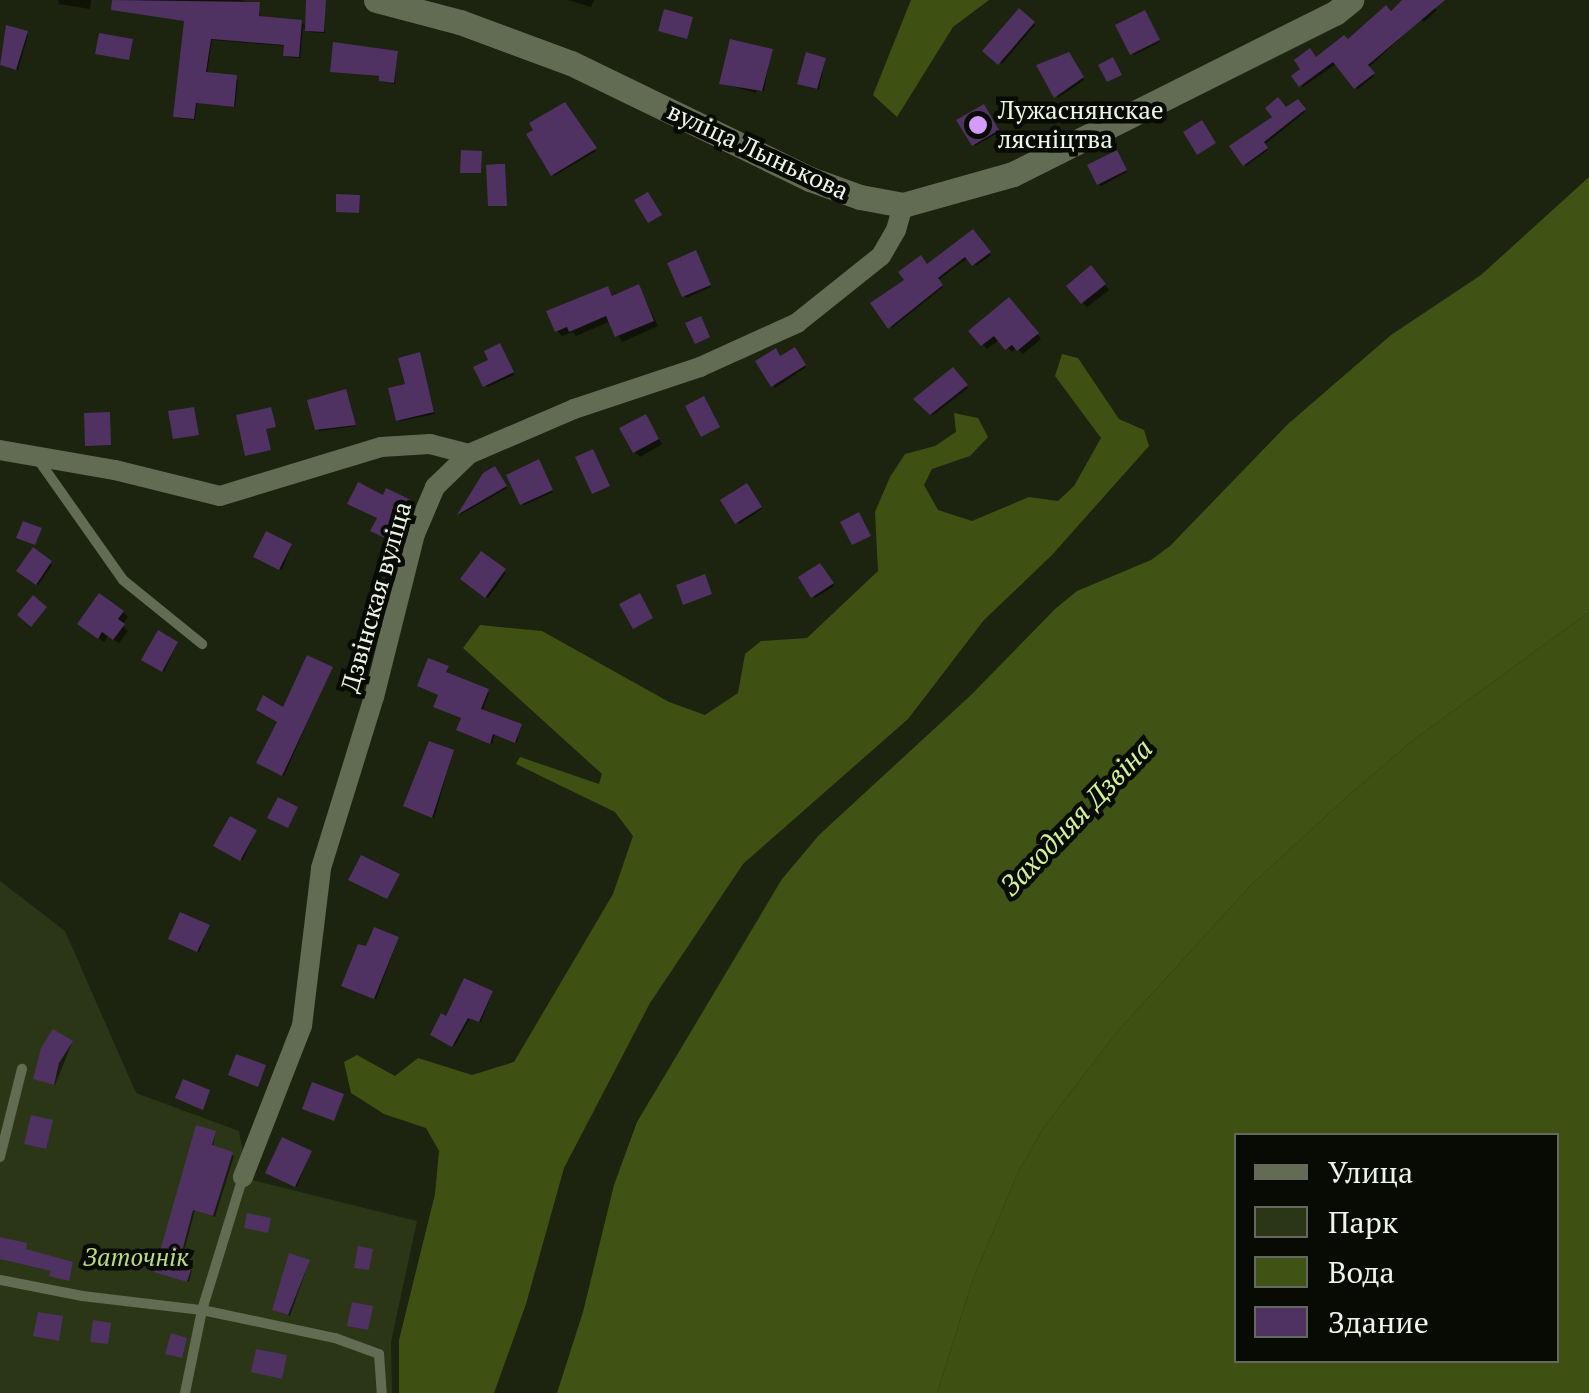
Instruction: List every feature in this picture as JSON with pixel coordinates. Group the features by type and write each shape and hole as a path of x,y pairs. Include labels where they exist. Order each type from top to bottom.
{"street":[{"name":"вуліца Лынькова","path":"376,0 460,22 570,63 810,179 860,197 903,204 949,196 1013,174 1335,13 1352,0"},
{"name":"Дзвінская вуліца","path":"242,1177 302,1026 322,868 374,697 415,534 435,486 468,454 574,409 700,367 797,323 881,256 896,230 903,204"},
{"path":"0,450 33,453 220,496 381,447 430,444 468,454"}],"lane":[{"path":"33,453 123,580 202,644"},
{"path":"0,1158 22,1069"},
{"path":"186,1393 202,1310 242,1177"},
{"path":"0,1280 82,1296 202,1310 334,1338 379,1354 382,1393"}],"green space":[{"name":"Заточнік","path":"0,881 65,931 136,1093 239,1131 248,1179 417,1221 391,1342 392,1393 0,1393"}],"shaded area":[{"path":"911,0 989,0 953,27 897,117 873,95"},
{"path":"1062,354 1078,358 1119,419 1144,430 1149,446 1052,555 984,620 908,719 743,864 650,1003 564,1168 526,1304 494,1393 399,1393 399,1340 435,1194 439,1151 426,1128 384,1114 351,1093 344,1062 357,1055 395,1076 418,1058 472,1075 514,1062 613,894 633,836 615,812 516,764 520,757 599,784 602,774 463,648 480,625 542,631 669,702 705,715 738,693 745,654 761,641 807,638 878,571 875,512 890,477 905,454 935,446 956,432 954,413 978,418 988,437 970,456 932,469 924,485 938,510 972,521 1029,497 1058,501 1074,486 1101,438 1055,376"},
{"path":"1589,612 1589,1393 937,1393 973,1279 1019,1170 1044,1127 1117,1032 1250,886 1412,741"}],"water":[{"name":"Заходняя Дзвіна","path":"1589,177 1589,612 1412,741 1350,794 1250,886 1117,1032 1044,1127 1019,1170 973,1279 937,1393 557,1393 583,1312 614,1185 637,1122 782,879 819,835 971,695 1055,609 1077,591 1151,560 1170,546 1288,424 1391,335 1481,275"}],"building":[{"path":"112,0 260,2 259,16 302,20 299,57 283,56 284,45 211,39 206,72 237,75 234,107 196,103 194,119 173,117 184,21 111,10"},
{"path":"306,0 326,0 324,32 305,31"},
{"path":"1402,0 1445,0 1368,65 1375,73 1354,89 1333,62 1299,87 1291,76 1300,69 1294,60 1310,48 1316,57 1344,35 1348,39 1386,5 1391,11"},
{"path":"1019,8 1035,22 998,65 982,51"},
{"path":"664,9 693,17 687,39 658,31"},
{"path":"1145,10 1160,40 1130,55 1115,25"},
{"path":"6,25 28,31 16,70 0,65"},
{"path":"99,33 133,39 129,60 95,54"},
{"path":"730,39 773,49 762,91 719,84"},
{"path":"333,42 398,51 394,83 379,81 379,76 330,72"},
{"path":"806,52 826,58 817,89 797,84"},
{"path":"1069,52 1084,77 1054,98 1036,65"},
{"path":"1113,57 1122,75 1107,82 1098,65"},
{"path":"1278,97 1286,107 1298,99 1306,109 1264,142 1268,148 1243,166 1229,146 1272,117 1265,108"},
{"path":"565,102 597,148 551,176 526,134 533,130 529,123"},
{"name":"Лужаснянскае лясніцтва","path":"984,104 999,130 972,146 956,120"},
{"path":"1202,120 1216,143 1197,155 1183,132"},
{"path":"461,150 482,151 481,173 460,173"},
{"path":"1117,150 1127,170 1097,185 1087,165"},
{"path":"505,164 507,206 488,206 486,165"},
{"path":"648,192 662,215 648,223 634,200"},
{"path":"336,194 360,195 359,213 336,212"},
{"path":"973,229 991,252 972,266 965,257 938,278 943,285 888,329 870,303 904,280 898,272 921,255 927,264"},
{"path":"696,250 711,285 682,297 667,263"},
{"path":"1091,265 1106,284 1081,304 1066,286"},
{"path":"639,284 654,321 615,337 606,316 569,332 567,327 555,332 546,311 608,286 612,296"},
{"path":"1009,297 1039,333 1017,351 1012,345 1005,350 994,336 981,346 968,331"},
{"path":"701,316 710,337 695,344 685,323"},
{"path":"500,343 514,372 483,387 473,367 488,360 484,351"},
{"path":"795,347 806,365 771,387 755,361 776,348 780,356"},
{"path":"420,352 434,412 396,421 388,388 405,384 398,358"},
{"path":"953,367 968,385 930,415 913,399"},
{"path":"346,389 356,425 315,430 307,400"},
{"path":"704,396 720,427 701,437 685,406"},
{"path":"194,407 199,435 173,439 168,411"},
{"path":"271,407 276,427 266,429 271,450 245,456 236,415"},
{"path":"110,412 111,445 85,446 84,413"},
{"path":"646,414 659,439 633,453 619,428"},
{"path":"593,449 610,486 592,494 575,457"},
{"path":"539,459 553,490 520,505 506,475"},
{"path":"495,466 507,486 457,515 483,473"},
{"path":"358,482 383,495 386,488 411,500 391,541 370,531 377,518 347,504"},
{"path":"747,483 762,507 735,524 720,500"},
{"path":"859,512 871,536 852,545 840,522"},
{"path":"23,521 42,528 35,545 16,538"},
{"path":"266,531 292,544 279,570 253,557"},
{"path":"33,547 52,561 36,585 16,571"},
{"path":"481,551 506,569 485,598 460,579"},
{"path":"820,563 834,583 811,598 798,577"},
{"path":"705,574 712,594 683,605 676,585"},
{"path":"99,593 124,611 118,619 125,624 113,640 102,632 98,639 77,624"},
{"path":"640,593 653,618 633,629 619,604"},
{"path":"33,595 47,607 31,627 17,615"},
{"path":"158,630 178,642 162,672 141,660"},
{"path":"307,655 333,667 282,776 256,763 277,722 256,710 263,695 283,707"},
{"path":"428,658 449,666 446,672 489,689 481,709 522,724 515,743 493,734 490,744 456,730 461,718 433,707 438,695 417,686"},
{"path":"429,741 454,750 432,818 403,806"},
{"path":"278,797 298,807 288,828 267,818"},
{"path":"230,816 257,830 240,861 213,846"},
{"path":"361,855 400,874 387,899 348,880"},
{"path":"180,912 210,925 197,952 168,939"},
{"path":"374,927 399,937 374,999 341,986 358,944 366,946"},
{"path":"464,978 493,991 479,1022 468,1018 452,1047 430,1035 441,1013 446,1016"},
{"path":"53,1029 73,1041 59,1063 54,1085 33,1079 41,1048"},
{"path":"236,1054 266,1065 258,1087 228,1075"},
{"path":"183,1079 210,1090 203,1110 175,1098"},
{"path":"312,1082 344,1094 334,1121 302,1109"},
{"path":"31,1115 53,1120 46,1149 24,1144"},
{"path":"196,1125 216,1131 212,1145 233,1152 213,1216 193,1210 179,1263 192,1266 187,1282 154,1272"},
{"path":"282,1137 312,1151 295,1187 265,1173"},
{"path":"247,1213 271,1218 268,1233 244,1228"},
{"path":"0,1237 27,1243 26,1249 73,1262 69,1281 49,1276 51,1271 0,1259"},
{"path":"358,1246 373,1249 369,1270 354,1268"},
{"path":"289,1253 310,1260 288,1315 272,1310"},
{"path":"352,1302 373,1306 368,1330 347,1326"},
{"path":"38,1312 63,1316 59,1341 33,1336"},
{"path":"93,1320 111,1323 108,1344 90,1342"},
{"path":"171,1333 187,1338 182,1358 165,1354"},
{"path":"256,1349 287,1355 282,1379 251,1372"}],"place":[{"name":"Лужаснянскае лясніцтва","path":"978,125"}]}
